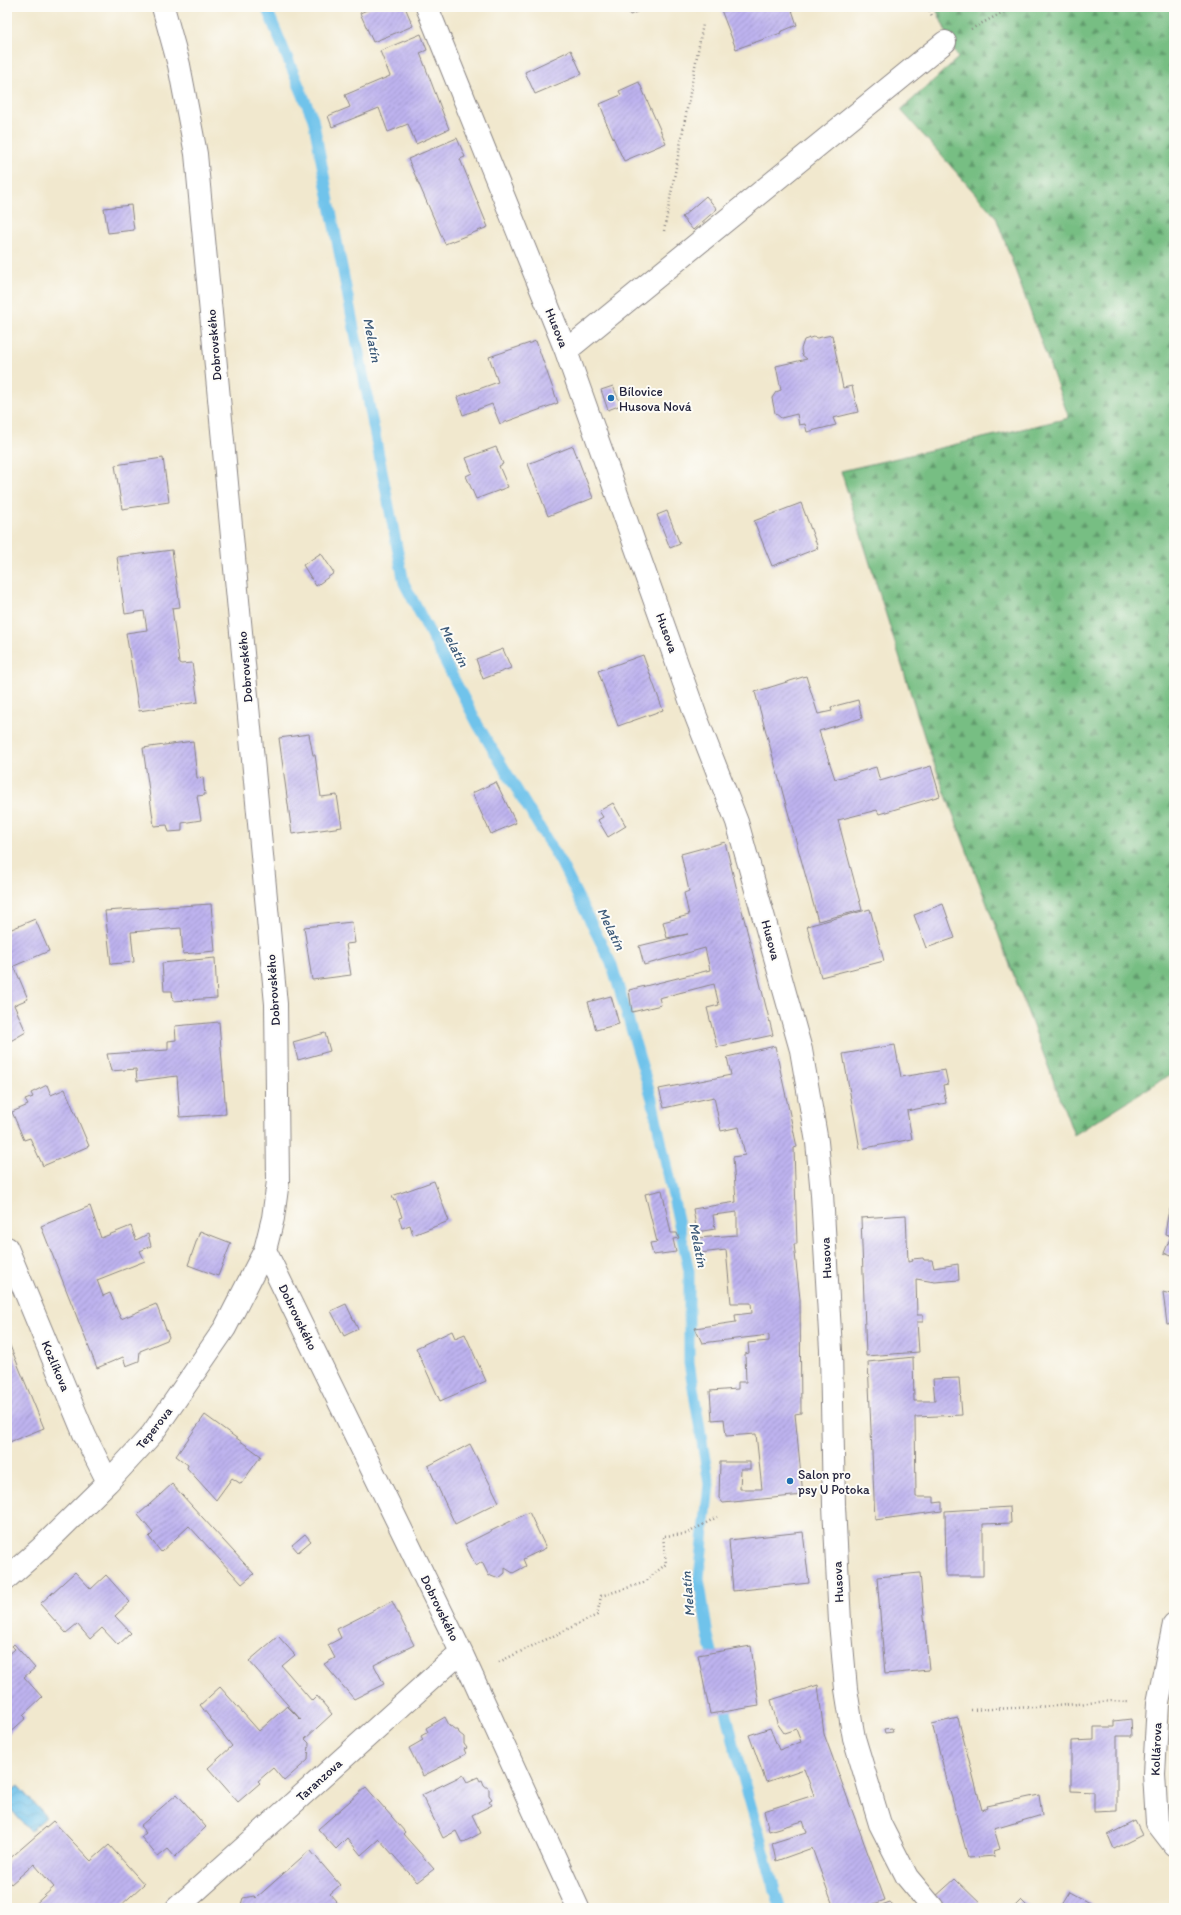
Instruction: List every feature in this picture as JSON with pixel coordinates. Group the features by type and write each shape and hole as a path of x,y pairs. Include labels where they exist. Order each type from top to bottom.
{"street":[{"name":"Dobrovského","path":"163,7 179,65 196,154 276,1004 278,1181 273,1218 265,1250 462,1652 578,1908"},
{"name":"Husova","path":"426,7 566,351 695,714 737,822 801,1050 817,1142 822,1194 831,1350 835,1522 840,1622 850,1721 880,1824 908,1877 933,1908"},
{"path":"566,351 945,42"},
{"name":"Kozlíkova","path":"7,1248 85,1436 108,1482"},
{"name":"Teperova","path":"7,1578 40,1549 108,1482 152,1434 226,1328 265,1250"},
{"name":"Kollárova","path":"1174,1624 1158,1703 1154,1774 1157,1823 1174,1845"},
{"name":"Taranzova","path":"177,1908 462,1652"}],"path":[{"path":"945,42 1013,7"},
{"path":"664,232 704,24"},
{"path":"472,1676 597,1615 601,1596 643,1583 666,1564 663,1536 686,1534 717,1517"},
{"path":"971,1710 1055,1706 1111,1701 1158,1703"}],"green space":[{"path":"935,7 1174,7 1174,1072 1074,1135 926,742 841,471 1069,418 996,217 901,110 958,58"}],"water":[{"path":"18,1786 46,1817 30,1831 7,1805 7,1795"}],"building":[{"path":"374,7 405,7 413,26 373,42 360,13"},
{"path":"626,7 648,7 630,15"},
{"path":"729,7 791,7 797,25 780,32 781,33 736,49 721,10"},
{"path":"421,34 427,50 420,53 449,129 416,144 408,124 388,132 379,108 332,127 328,116 350,107 345,95 390,76 380,51"},
{"path":"571,50 582,74 535,94 525,72"},
{"path":"639,82 666,143 624,161 604,118 605,117 600,104 621,95 619,91"},
{"path":"457,138 465,157 460,159 488,227 445,244 408,159"},
{"path":"706,196 717,209 693,230 682,217"},
{"path":"131,205 134,230 108,233 104,208"},
{"path":"832,335 843,388 852,386 858,412 833,418 836,425 807,432 805,424 799,425 797,414 781,418 775,413 772,398 776,392 781,390 776,366 807,359 802,355 801,349 804,340 813,337 817,338"},
{"path":"536,341 558,403 500,424 492,404 463,415 457,397 498,382 489,357"},
{"name":"Bílovice Husova Nová","path":"613,386 621,405 608,410 601,390"},
{"path":"573,446 593,498 548,516 528,464"},
{"path":"496,447 503,464 499,466 508,487 476,499 466,476 472,473 466,458"},
{"path":"163,458 169,502 122,509 115,465"},
{"path":"801,503 818,548 772,566 754,521"},
{"path":"667,511 680,544 670,548 657,515"},
{"path":"172,550 180,607 172,608 179,663 192,663 198,702 139,711 126,633 147,630 144,611 125,614 117,557"},
{"path":"321,553 334,573 316,586 303,565"},
{"path":"503,649 511,668 483,679 476,659"},
{"path":"643,655 663,710 618,726 598,671"},
{"path":"806,676 818,714 832,711 831,707 858,700 862,718 819,731 835,779 876,767 880,781 931,766 940,796 879,814 877,810 838,820 862,910 818,921 755,692"},
{"path":"309,734 313,755 315,755 321,797 337,795 342,827 292,834 279,738"},
{"path":"193,741 197,778 203,777 205,795 197,796 201,820 182,823 182,831 169,832 167,825 154,826 143,748"},
{"path":"496,782 516,823 491,834 472,793"},
{"path":"613,803 626,826 608,837 598,820 603,817 599,811"},
{"path":"725,842 773,1035 717,1047 707,1008 719,1005 714,984 659,998 661,1005 632,1012 629,990 710,970 705,948 644,965 639,946 688,934 667,938 663,922 689,915 684,893 689,891 681,854"},
{"path":"211,904 215,951 183,954 181,928 131,932 134,962 111,964 105,911"},
{"path":"943,904 955,938 926,948 914,915"},
{"path":"870,909 884,961 821,977 807,926"},
{"path":"35,919 49,951 14,966 28,999 14,1005 26,1032 7,1043 7,931"},
{"path":"352,922 355,943 346,944 351,975 312,980 304,927"},
{"path":"215,958 217,998 173,1001 172,991 164,991 162,963"},
{"path":"611,996 619,1024 596,1030 588,1002"},
{"path":"219,1022 226,1114 180,1117 177,1076 137,1081 136,1069 111,1071 107,1054 168,1050 168,1041 176,1040 175,1026"},
{"path":"325,1033 330,1051 298,1060 293,1042"},
{"path":"895,1045 901,1077 945,1070 948,1084 943,1085 946,1103 907,1111 912,1139 860,1149 843,1054"},
{"path":"775,1046 797,1147 794,1148 797,1244 794,1244 800,1299 801,1413 795,1414 803,1495 723,1503 719,1498 720,1462 750,1462 750,1469 741,1469 740,1489 762,1489 756,1434 726,1436 724,1419 712,1420 710,1391 738,1389 738,1382 746,1382 745,1354 749,1353 748,1343 769,1341 769,1335 702,1343 695,1328 736,1322 735,1315 752,1313 751,1303 731,1303 726,1250 700,1253 697,1238 737,1235 737,1212 713,1215 715,1229 697,1232 693,1209 736,1202 733,1157 745,1155 739,1127 721,1131 714,1097 664,1108 659,1089 731,1075 727,1057"},
{"path":"47,1085 51,1095 65,1089 89,1146 43,1166 30,1138 24,1140 12,1112 28,1105 25,1100 33,1097 31,1093"},
{"path":"434,1181 449,1221 413,1235 410,1225 402,1228 399,1218 402,1217 396,1200 394,1201 392,1196"},
{"path":"662,1190 671,1233 677,1233 679,1238 673,1239 676,1252 653,1255 650,1243 657,1242 645,1194"},
{"path":"1174,1198 1174,1257 1164,1253 1171,1236 1165,1234 1168,1215"},
{"path":"90,1206 101,1238 131,1226 136,1240 148,1234 151,1246 140,1251 145,1261 97,1280 103,1296 110,1293 121,1319 156,1304 169,1337 167,1340 140,1351 139,1361 126,1366 123,1357 97,1368 41,1226"},
{"path":"906,1215 908,1262 913,1261 912,1259 923,1258 924,1260 932,1260 934,1268 958,1264 959,1280 935,1282 916,1279 917,1315 923,1315 923,1322 917,1322 919,1352 866,1356 861,1218"},
{"path":"200,1231 231,1243 218,1276 188,1265"},
{"path":"1163,1292 1174,1295 1174,1323 1167,1324"},
{"path":"346,1304 358,1329 344,1336 331,1311"},
{"path":"452,1331 455,1338 465,1334 486,1381 440,1401 416,1348"},
{"path":"7,1341 44,1428 7,1443"},
{"path":"913,1357 914,1401 935,1401 933,1379 959,1378 962,1415 915,1417 916,1497 934,1497 934,1503 942,1502 942,1511 875,1520 868,1362"},
{"path":"205,1415 261,1456 241,1484 232,1478 216,1500 187,1468 188,1465 176,1456"},
{"path":"470,1444 499,1502 455,1524 428,1466"},
{"path":"172,1484 254,1574 242,1584 189,1526 161,1552 149,1537 153,1533 138,1515"},
{"path":"1010,1507 1011,1523 983,1524 983,1576 946,1576 945,1511"},
{"path":"529,1512 546,1548 523,1559 526,1566 513,1573 505,1568 505,1573 499,1578 491,1575 489,1576 482,1562 476,1566 465,1544"},
{"path":"803,1532 809,1583 733,1591 729,1540"},
{"path":"305,1534 311,1541 298,1552 292,1545"},
{"path":"75,1572 91,1589 106,1575 130,1602 115,1616 131,1633 118,1645 102,1628 90,1639 77,1624 66,1633 40,1604"},
{"path":"920,1573 929,1670 885,1674 877,1577"},
{"path":"392,1601 414,1645 374,1665 384,1684 354,1699 324,1664 335,1658 328,1645 341,1638 337,1629"},
{"path":"278,1636 295,1655 282,1666 312,1701 317,1696 332,1714 305,1739 309,1743 308,1760 284,1781 273,1768 258,1781 260,1783 238,1802 208,1768 232,1746 200,1705 220,1687 259,1731 287,1706 301,1720 249,1661"},
{"path":"14,1644 35,1668 24,1677 42,1697 23,1715 26,1718 7,1735 7,1656 15,1649 12,1646"},
{"path":"751,1646 759,1706 710,1714 698,1655"},
{"path":"818,1685 824,1734 885,1900 863,1908 834,1908 812,1848 776,1861 772,1843 807,1832 803,1821 769,1831 764,1811 814,1795 804,1769 766,1782 749,1735 770,1728 779,1750 801,1742 796,1729 784,1733 777,1723 771,1700"},
{"path":"445,1717 450,1727 452,1726 454,1730 458,1730 464,1737 464,1744 467,1748 464,1749 466,1754 423,1776 409,1748 423,1740 421,1736 428,1732 426,1728"},
{"path":"958,1718 982,1810 987,1808 986,1806 1039,1795 1042,1815 994,1829 1000,1849 994,1851 995,1856 968,1858 932,1724"},
{"path":"1131,1719 1132,1736 1117,1736 1117,1811 1094,1812 1094,1792 1071,1791 1071,1741 1094,1740 1094,1727 1114,1727 1114,1721"},
{"path":"892,1728 893,1732 885,1733 884,1729"},
{"path":"463,1775 467,1782 478,1777 480,1781 482,1780 484,1785 489,1789 489,1795 492,1799 489,1801 492,1805 472,1815 481,1833 462,1843 456,1831 443,1838 422,1795"},
{"path":"366,1787 405,1832 403,1834 434,1869 417,1882 379,1839 361,1855 347,1838 336,1849 318,1829"},
{"path":"177,1794 206,1827 175,1857 168,1849 158,1857 141,1837 146,1833 140,1826"},
{"path":"53,1821 91,1861 109,1845 144,1884 118,1908 31,1908 54,1887 34,1864 11,1884 8,1881 7,1882 7,1861"},
{"path":"1135,1821 1142,1835 1114,1849 1108,1835"},
{"path":"310,1850 340,1885 330,1894 342,1908 240,1908 243,1898 254,1896 256,1898"},
{"path":"955,1879 985,1908 947,1908 935,1897"},
{"path":"1069,1892 1098,1908 1059,1908"},
{"path":"1021,1900 1029,1908 1013,1908"},
{"path":"890,1902 894,1908 873,1908"}],"waterway":[{"name":"Melatín","path":"266,7 313,119 404,583 478,725 561,863 612,965 652,1099 689,1271 689,1363 709,1484 699,1578 708,1636 716,1667"},
{"name":"Melatín","path":"723,1698 736,1753 780,1908"}],"place":[{"name":"Bílovice Husova Nová","path":"611,398"},
{"name":"Salon pro psy U Potoka","path":"790,1481"}]}
